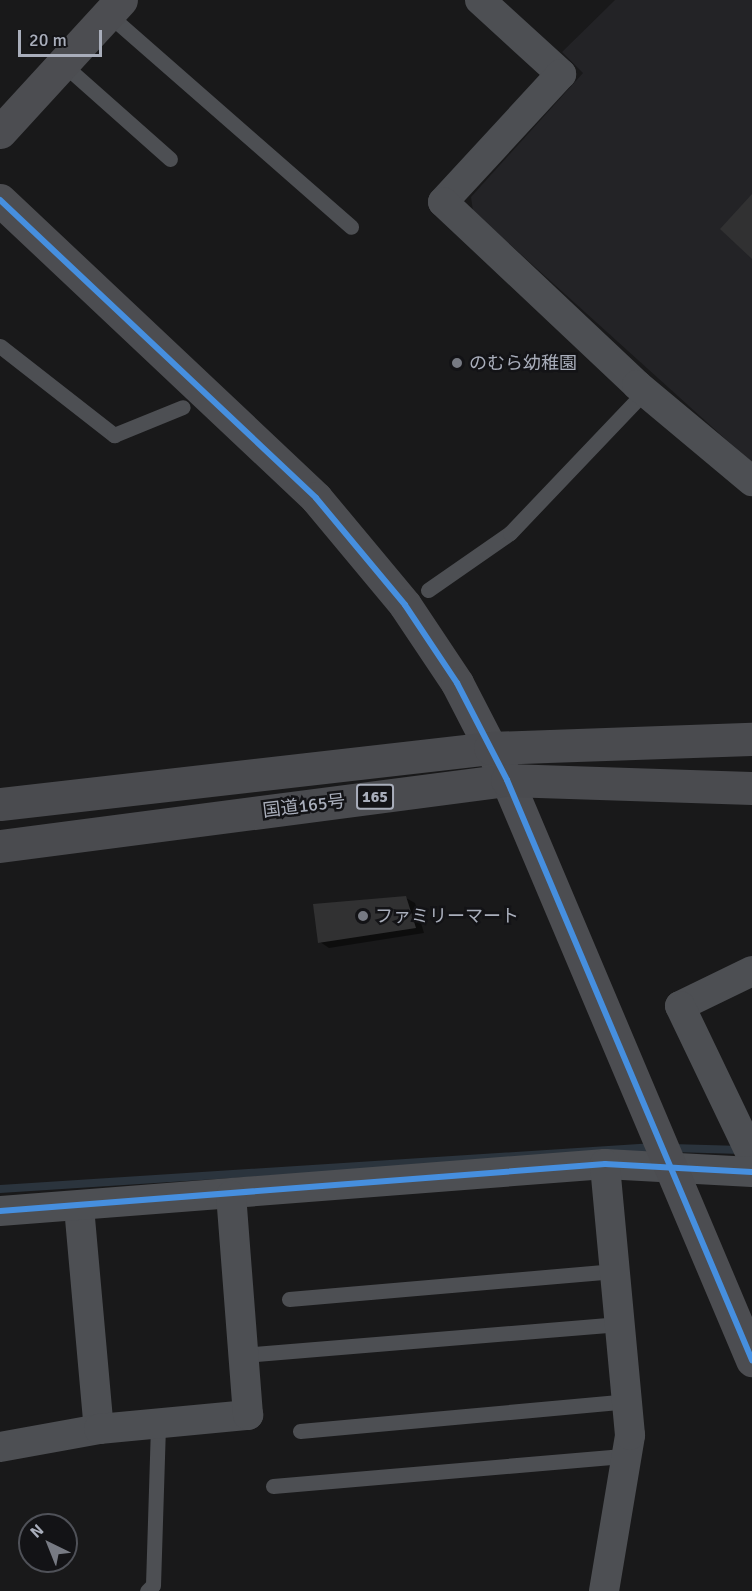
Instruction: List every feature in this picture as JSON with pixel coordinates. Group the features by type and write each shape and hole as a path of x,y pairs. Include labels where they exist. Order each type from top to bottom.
{"highway":[{"name":"国道165号","path":"0,804 490,748 752,739"},
{"name":"国道165号","path":"0,846 507,780 752,788"}],"street":[{"path":"480,0 561,74 443,202 645,391 752,481"},
{"path":"0,132 115,7"},
{"path":"0,200 195,378 358,544 457,683 507,780 671,1163 752,1360"},
{"path":"748,1147 680,1005 752,971"},
{"path":"0,1210 231,1196 605,1164 671,1163 752,1172"},
{"path":"604,1591 626,1456 627,1401 605,1164"},
{"path":"0,1447 99,1430 248,1415 231,1196"},
{"path":"79,1207 99,1430"}],"lane":[{"path":"115,7 351,227"},
{"path":"63,64 170,159"},
{"path":"0,346 114,435 183,407"},
{"path":"428,590 510,533 645,391"},
{"path":"289,1299 615,1271"},
{"path":"243,1355 620,1324"},
{"path":"300,1431 627,1401"},
{"path":"147,1591 153,1585 158,1424"},
{"path":"273,1486 626,1456"}],"shaded area":[{"path":"615,0 752,0 752,463 473,211 471,197 583,73 562,52"}],"building":[{"path":"752,194 752,259 720,229"},
{"name":"ファミリーマート","path":"406,896 416,928 318,943 313,904"}],"waterway":[{"path":"0,1189 655,1147"},
{"path":"671,1148 742,1150"}],"cycle path":[{"path":"0,200 316,498 405,605 457,683 507,780 752,1360"},
{"path":"0,1211 605,1164 752,1172"}],"place":[{"name":"のむら幼稚園","path":"457,363"},
{"name":"ファミリーマート","path":"363,916"}]}
